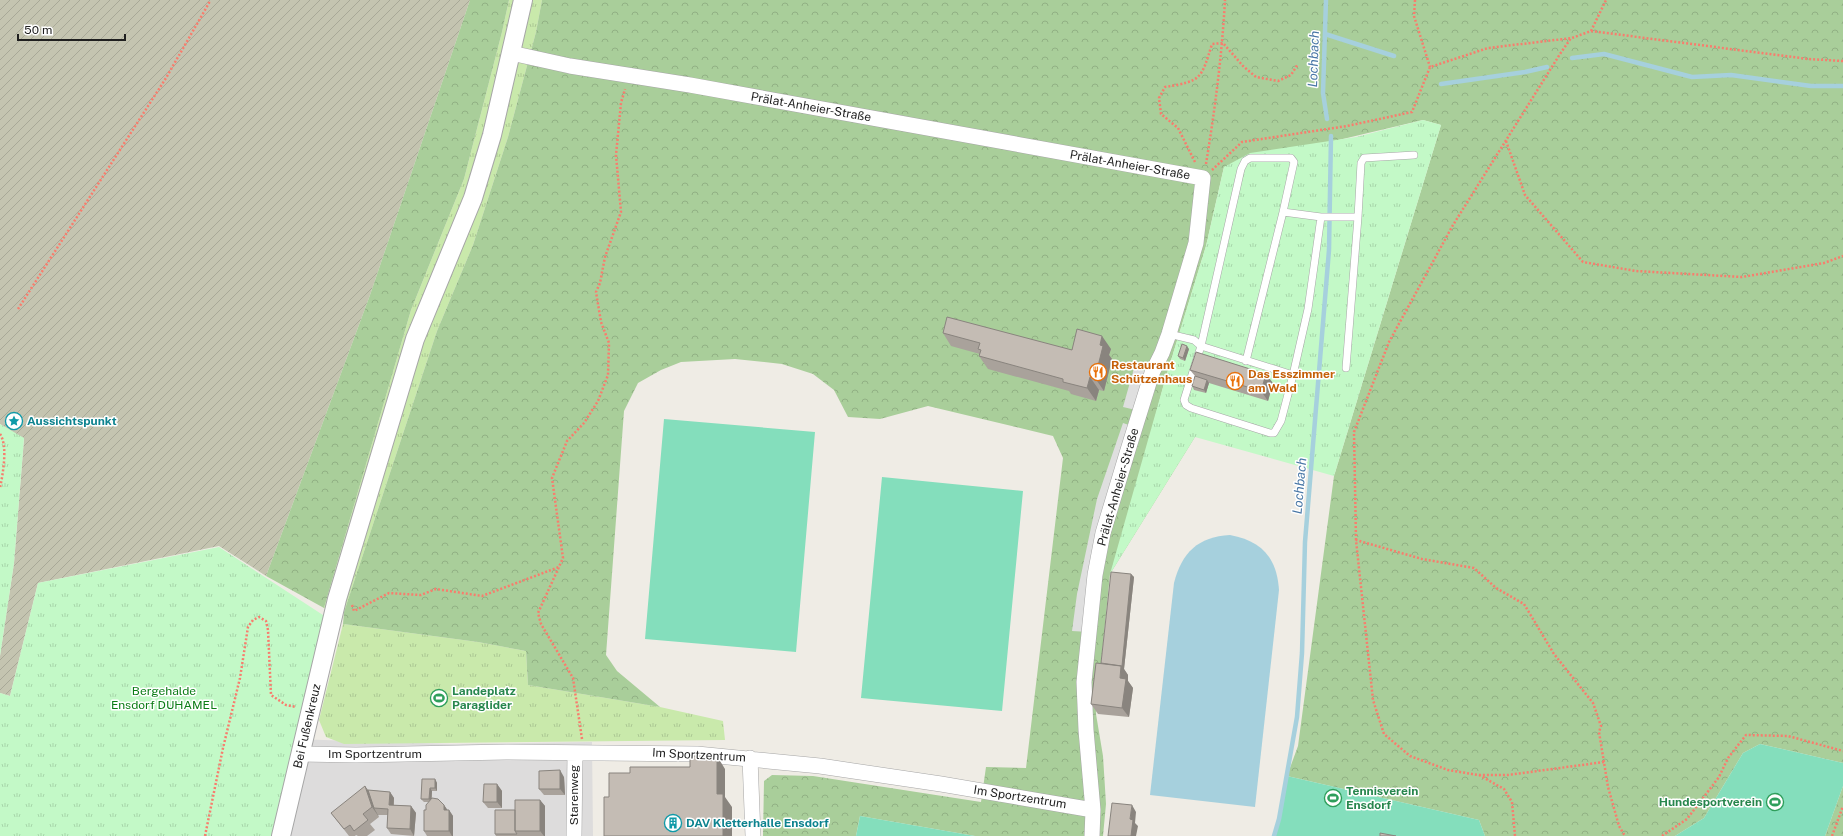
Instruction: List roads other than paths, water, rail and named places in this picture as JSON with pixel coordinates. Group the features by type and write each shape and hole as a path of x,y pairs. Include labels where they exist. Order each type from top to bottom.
{"street":[{"name":"Bei Fußenkreuz","path":"281,836 337,599 415,339 473,198 492,135 523,0"},
{"name":"Prälat-Anheier-Straße","path":"511,53 570,66 629,74 1203,178 1196,243 1169,334 1152,373 1140,411 1103,533 1095,575 1087,642 1084,697 1093,810 1092,836"},
{"name":"Im Sportzentrum","path":"301,754 697,754 750,758 933,783 1093,810"},
{"name":"Starenweg","path":"574,836 579,754"},
{"path":"750,758 753,836"}],"lane":[{"path":"1346,368 1361,163 1364,158 1414,155"},
{"path":"1246,361 1294,162 1291,158 1250,158 1245,161 1241,169 1201,346 1184,395 1186,405 1270,433 1274,433 1281,421 1308,309 1321,216"},
{"path":"1283,212 1334,217 1358,217"},
{"path":"1169,334 1194,340 1201,346 1293,375"}],"water":[{"path":"1230,535 1251,542 1266,553 1271,560 1278,579 1279,590 1255,807 1150,795 1174,583 1177,572 1187,555 1200,543 1219,536"}],"waterway":[{"name":"Lochbach","path":"1326,0 1323,93 1327,119"},
{"path":"1325,34 1394,56"},
{"path":"1572,58 1604,54 1692,77 1731,75 1811,86 1843,86"},
{"path":"1441,84 1525,72 1547,67"},
{"name":"Lochbach","path":"1274,836 1279,819 1297,717 1302,653 1305,542 1329,250 1331,136"}],"place":[{"name":"Restaurant Schützenhaus","path":"1098,372"},
{"name":"Das Esszimmer am Wald","path":"1235,381"},
{"name":"Aussichtspunkt","path":"14,421"},
{"name":"Landeplatz Paraglider","path":"439,698"},
{"name":"Tennisverein Ensdorf","path":"1333,798"},
{"name":"Hundesportverein","path":"1775,802"},
{"name":"DAV Kletterhalle Ensdorf","path":"673,823"}],"park label":[{"name":"Bergehalde Ensdorf DUHAMEL","path":"164,698"}]}
